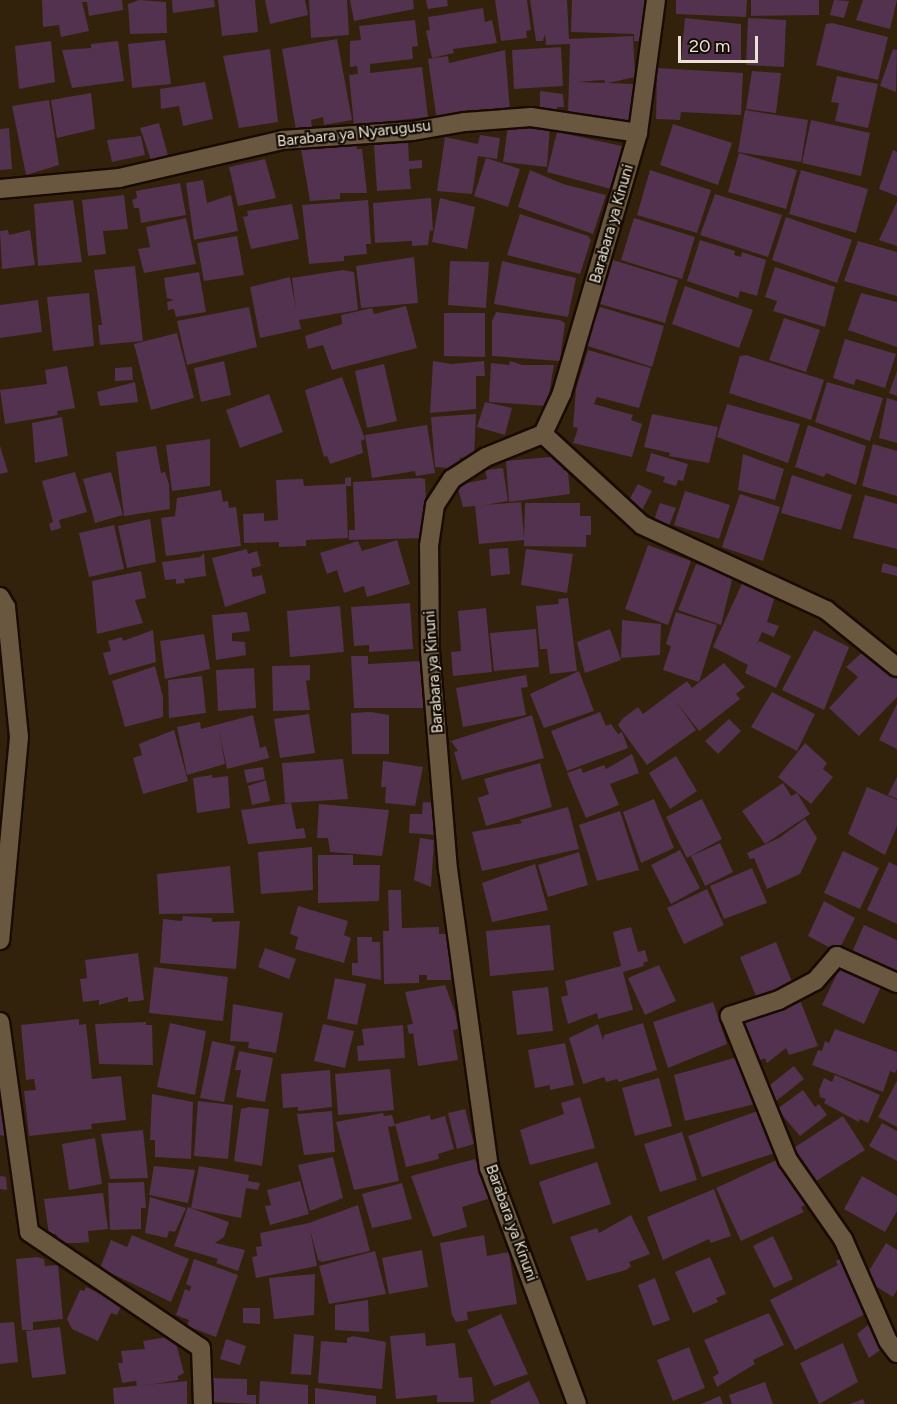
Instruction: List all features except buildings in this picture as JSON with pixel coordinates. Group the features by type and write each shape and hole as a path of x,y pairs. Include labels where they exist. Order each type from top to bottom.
{"street":[{"name":"Barabara ya Kinuni","path":"577,1404 489,1168 448,870 430,652 429,546 435,505 452,479 486,457 543,434 562,393 638,133 656,0"},
{"name":"Barabara ya Nyarugusu","path":"0,189 119,178 282,140 413,131 465,122 531,117 638,133"},
{"path":"543,434 642,525 826,610 897,667"},
{"path":"0,597 6,607 19,737 0,940"},
{"path":"897,983 837,957 814,981 779,1000 730,1016 788,1160 843,1239 888,1341 897,1353"},
{"path":"0,1022 29,1233 201,1348 203,1404"}]}
